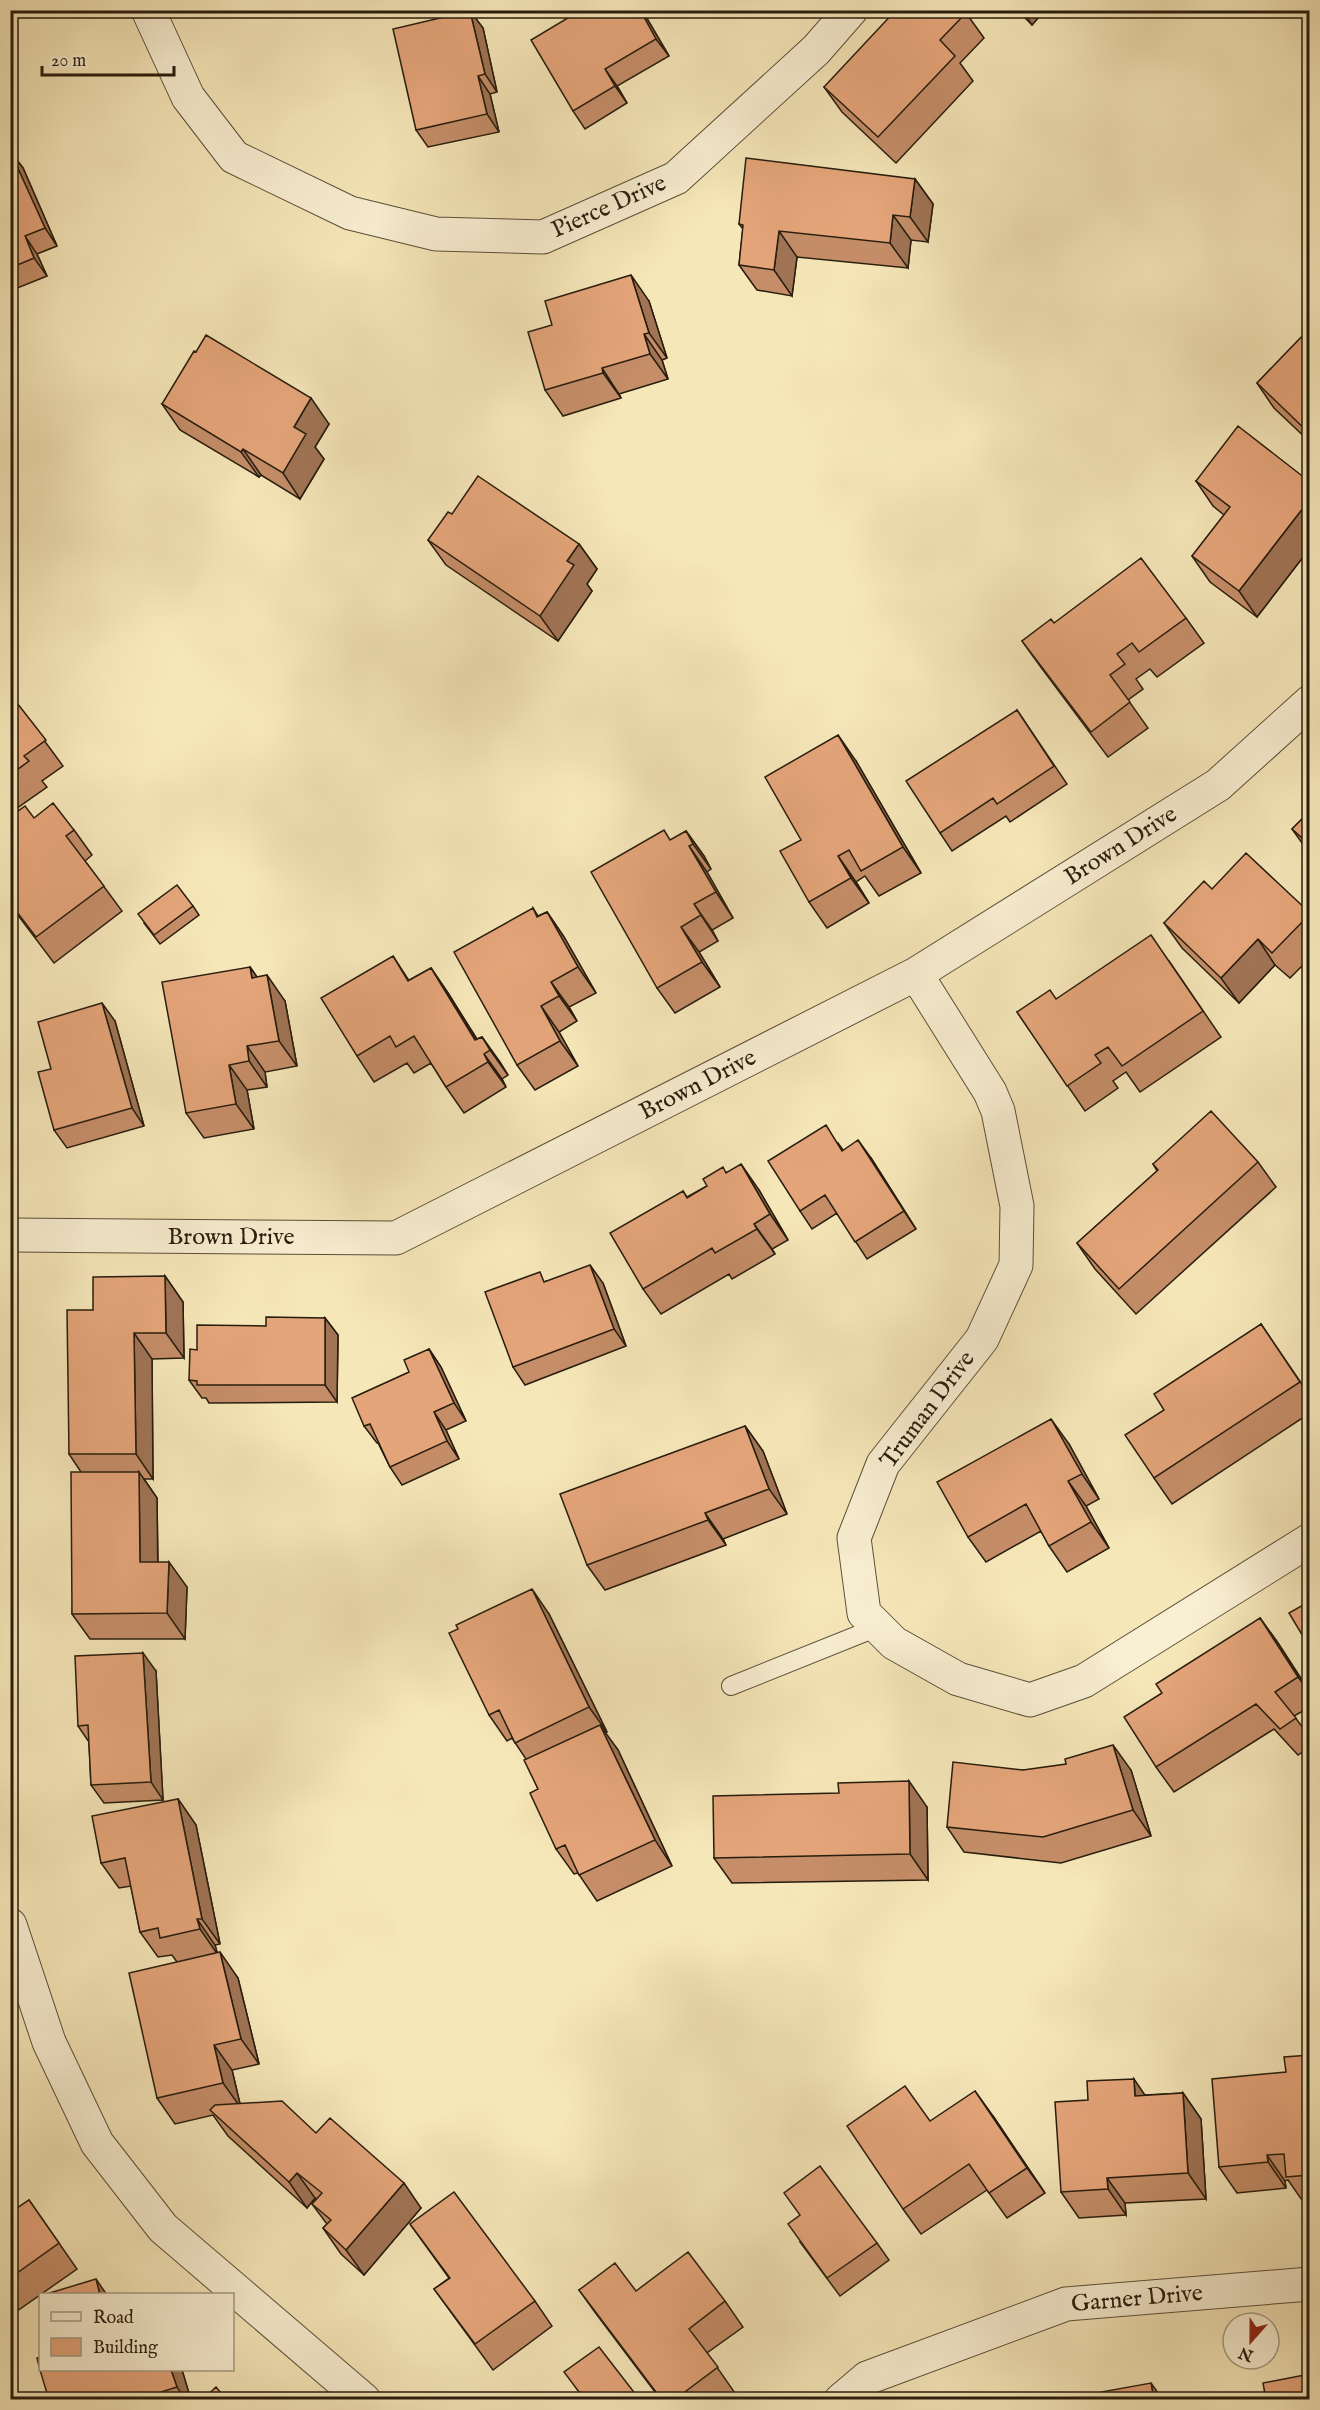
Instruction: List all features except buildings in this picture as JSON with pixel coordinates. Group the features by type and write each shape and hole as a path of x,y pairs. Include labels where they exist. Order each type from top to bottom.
{"street":[{"name":"Pierce Drive","path":"148,10 188,96 234,157 350,213 436,234 543,237 676,178 816,50 851,10"},
{"name":"Brown Drive","path":"10,1235 396,1239 916,974 1218,785 1310,702"},
{"name":"Truman Drive","path":"916,974 990,1092 998,1110 1017,1206 1016,1265 982,1339 883,1464 854,1538 864,1613 894,1642 958,1679 1030,1700 1084,1681 1310,1540"},
{"path":"10,1925 49,2042 97,2143 163,2228 364,2400"},
{"name":"Garner Drive","path":"841,2400 867,2378 1066,2304 1310,2284"}],"lane":[{"path":"731,1686 878,1627"}]}
